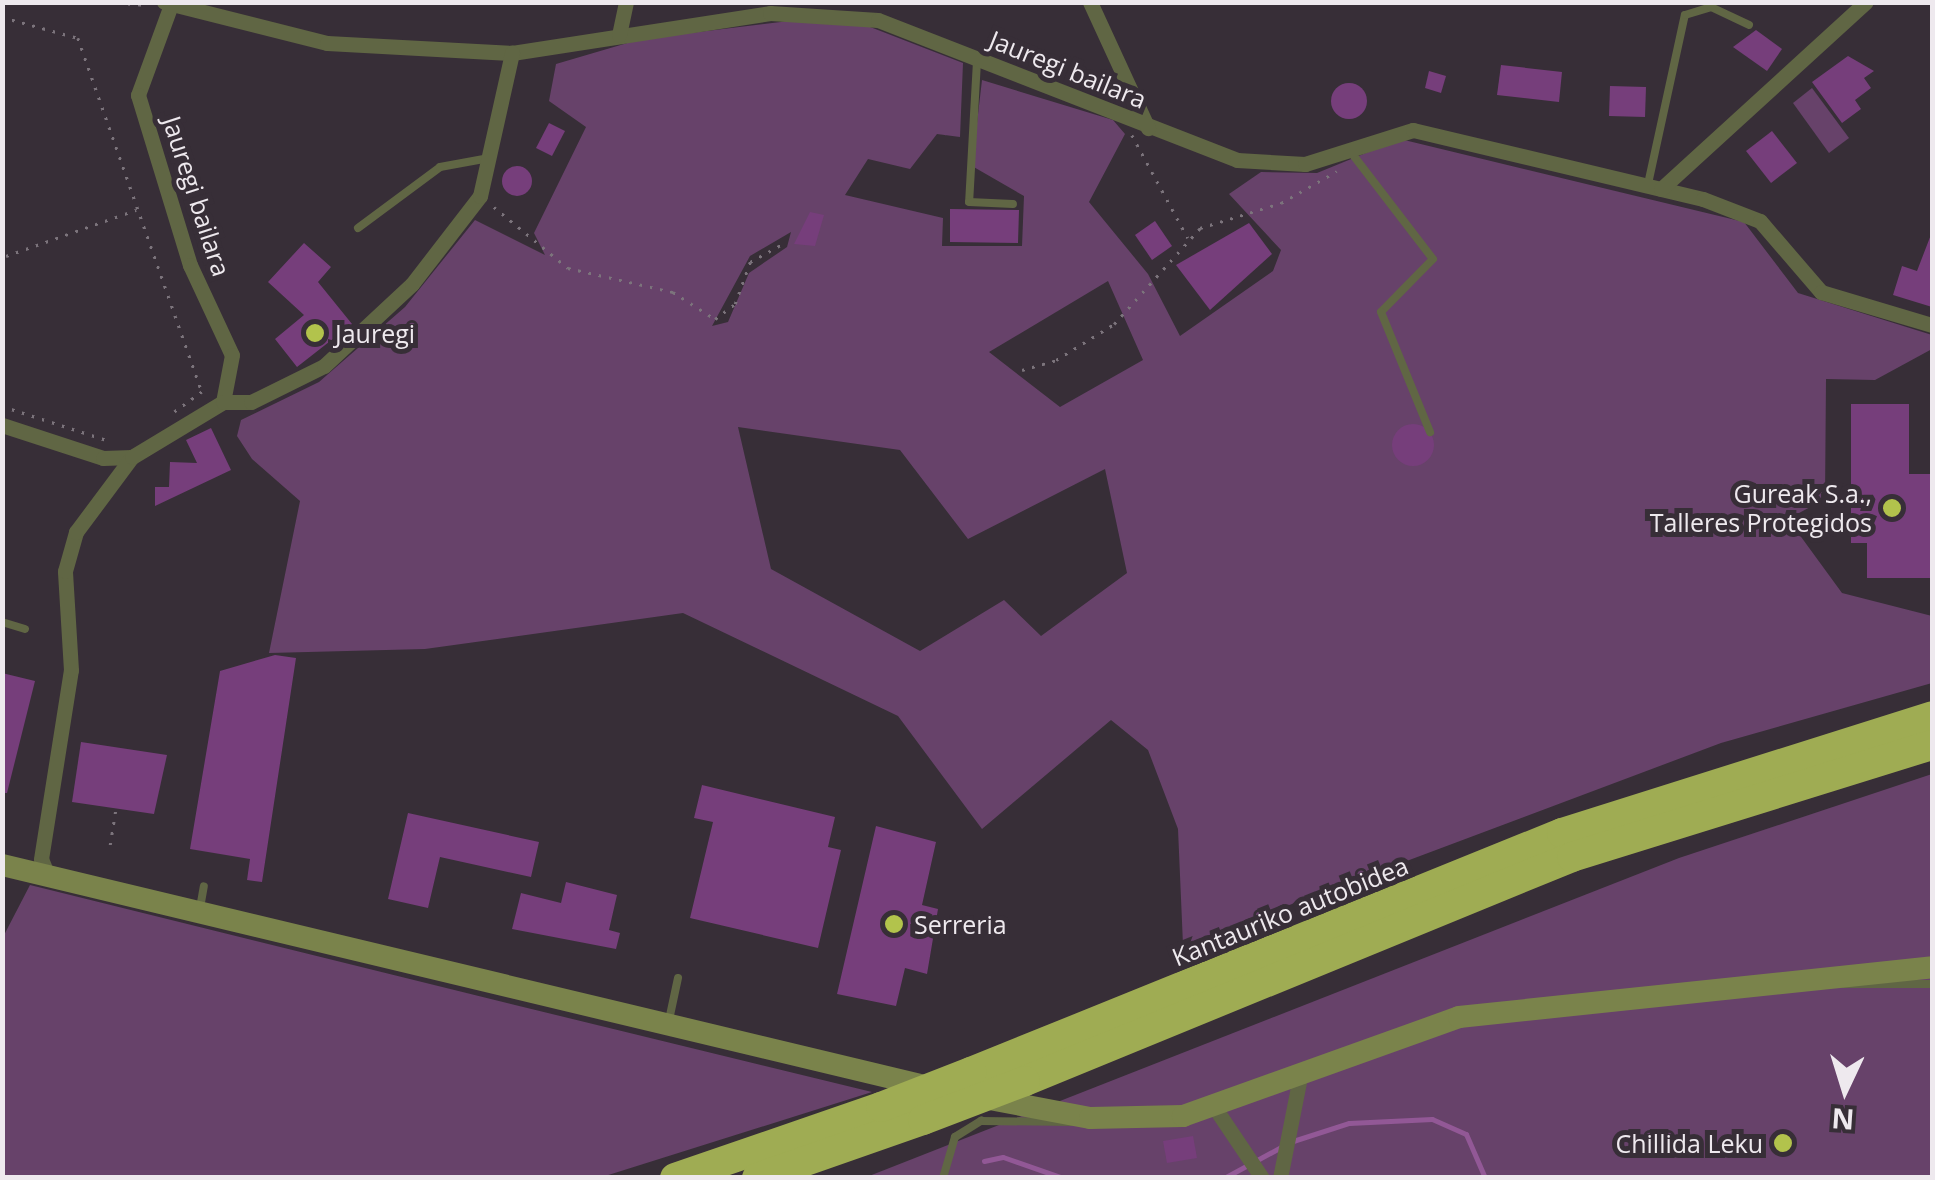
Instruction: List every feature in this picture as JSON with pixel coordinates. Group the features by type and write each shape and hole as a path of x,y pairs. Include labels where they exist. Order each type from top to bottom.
{"highway":[{"name":"Kantauriko autobidea","path":"675,1178 881,1107 1562,834 1932,716"},
{"path":"757,1178 1025,1081 1572,857 1932,745"}],"main road":[{"path":"2,865 902,1081 1090,1118 1215,1108 1459,1017 1932,967"}],"street":[{"path":"619,34 626,2"},
{"name":"Jauregi bailara","path":"1090,2 1148,128"},
{"path":"1654,188 1866,2"},
{"name":"Jauregi bailara","path":"223,402 232,355 190,264 138,95 170,3 327,43 512,52 804,11 878,20 1237,160 1305,164 1413,130 1654,188 1760,221 1790,266 1821,292 1932,325"},
{"path":"2,425 106,459 223,402 251,402 324,366 412,284 480,196 494,159 512,52"},
{"path":"48,876 42,860 71,670 66,572 105,489 130,450"},
{"path":"105,489 106,459"},
{"path":"1280,1178 1300,1077"},
{"path":"1215,1108 1262,1178"}],"lane":[{"path":"1654,188 1684,15 1711,7 1749,26"},
{"path":"978,61 969,202 1014,204"},
{"path":"1350,151 1433,259 1381,312 1430,432"},
{"path":"358,228 440,167 494,159"},
{"path":"2,622 26,629"},
{"path":"199,912 204,886"},
{"path":"1831,976 1867,989 1932,984"},
{"path":"668,1025 678,978"},
{"path":"902,1081 956,1138"},
{"path":"943,1178 956,1138 980,1121 1090,1118"}],"path":[{"path":"107,2 170,3"},
{"path":"2,16 78,38 202,392 158,422"},
{"path":"1121,117 1188,239"},
{"path":"1022,370 1056,360 1114,324 1188,239 1214,220 1310,190 1348,164 1350,151"},
{"path":"480,196 568,268 673,292 715,319 736,304 750,262 783,244"},
{"path":"2,281 4,255 139,209"},
{"path":"2,406 130,450"},
{"path":"110,844 116,809"}],"shaded area":[{"path":"814,18 865,25 963,63 960,137 937,134 910,169 868,159 845,195 943,218 942,246 1022,246 1024,196 972,166 982,80 1113,120 1125,134 1089,202 1148,274 1180,336 1273,271 1281,250 1229,194 1261,172 1317,173 1400,139 1744,222 1798,293 1932,335 1932,349 1875,380 1826,379 1825,499 1788,519 1842,593 1932,616 1932,683 1721,743 1183,945 1178,829 1148,750 1111,720 982,829 898,716 683,613 425,649 269,653 300,501 252,459 237,436 241,420 319,382 405,307 475,220 545,255 534,233 586,127 549,101 556,64 641,39","holes":["791,232 787,247 749,273 728,322 712,326 750,256","1108,281 1143,360 1060,407 989,352","738,427 900,450 968,539 1105,469 1127,573 1041,636 1004,600 920,651 771,569"]},
{"path":"1812,88 1849,138 1829,153 1793,103"},
{"path":"1932,774 1932,1177 864,1178 1679,858"},
{"path":"30,885 872,1092 602,1177 3,1177 3,937"}],"building":[{"path":"1756,30 1782,49 1767,71 1733,47"},
{"path":"1848,56 1874,71 1864,78 1871,88 1855,100 1861,109 1842,123 1812,82"},
{"path":"1501,65 1562,72 1559,102 1497,95"},
{"path":"1429,71 1446,76 1441,93 1425,88"},
{"path":"1349,83 1362,88 1367,101 1362,114 1349,119 1336,114 1331,101 1336,88"},
{"path":"1610,86 1646,87 1645,117 1609,116"},
{"path":"549,123 565,131 552,156 536,148"},
{"path":"1772,131 1797,163 1771,183 1746,151"},
{"path":"517,166 531,175 532,181 523,195 517,196 503,187 502,181 511,167"},
{"path":"950,209 1019,210 1018,243 950,242"},
{"path":"810,212 824,215 815,246 794,244"},
{"path":"1155,221 1172,246 1152,260 1135,235"},
{"path":"1249,223 1272,254 1210,310 1176,265"},
{"path":"1932,232 1932,307 1893,295 1902,266 1917,271"},
{"path":"304,243 331,267 318,282 352,324 297,367 275,339 304,315 268,282"},
{"name":"Gureak S.a., Talleres Protegidos","path":"1851,404 1909,404 1909,474 1932,474 1932,578 1867,578 1867,543 1851,543"},
{"path":"1413,424 1428,430 1434,445 1428,460 1413,466 1398,460 1392,445 1398,430"},
{"path":"211,428 231,470 155,506 155,487 169,487 170,462 197,463 186,440"},
{"path":"275,655 296,658 262,882 247,880 250,859 190,849 220,671"},
{"path":"2,673 35,681 7,793 2,793"},
{"path":"81,742 167,755 154,814 72,802"},
{"path":"702,785 835,817 828,847 841,850 818,948 690,918 713,822 694,818"},
{"path":"408,813 539,842 531,877 440,857 428,908 388,899"},
{"name":"Serreria","path":"876,826 936,842 922,905 938,909 927,974 905,968 896,1006 837,994"},
{"path":"566,882 617,895 609,930 620,933 616,949 512,929 521,893 561,903"},
{"path":"1193,1136 1197,1158 1167,1163 1163,1141"}],"waterway":[{"path":"1293,1141 1349,1123 1432,1119 1466,1134 1485,1178"},
{"path":"1224,1178 1283,1146"},
{"path":"984,1161 1003,1157 1063,1178"}],"place":[{"name":"Jauregi","path":"315,333"},
{"name":"Gureak S.a., Talleres Protegidos","path":"1892,508"},
{"name":"Serreria","path":"894,924"},
{"name":"Chillida Leku","path":"1783,1143"}]}
